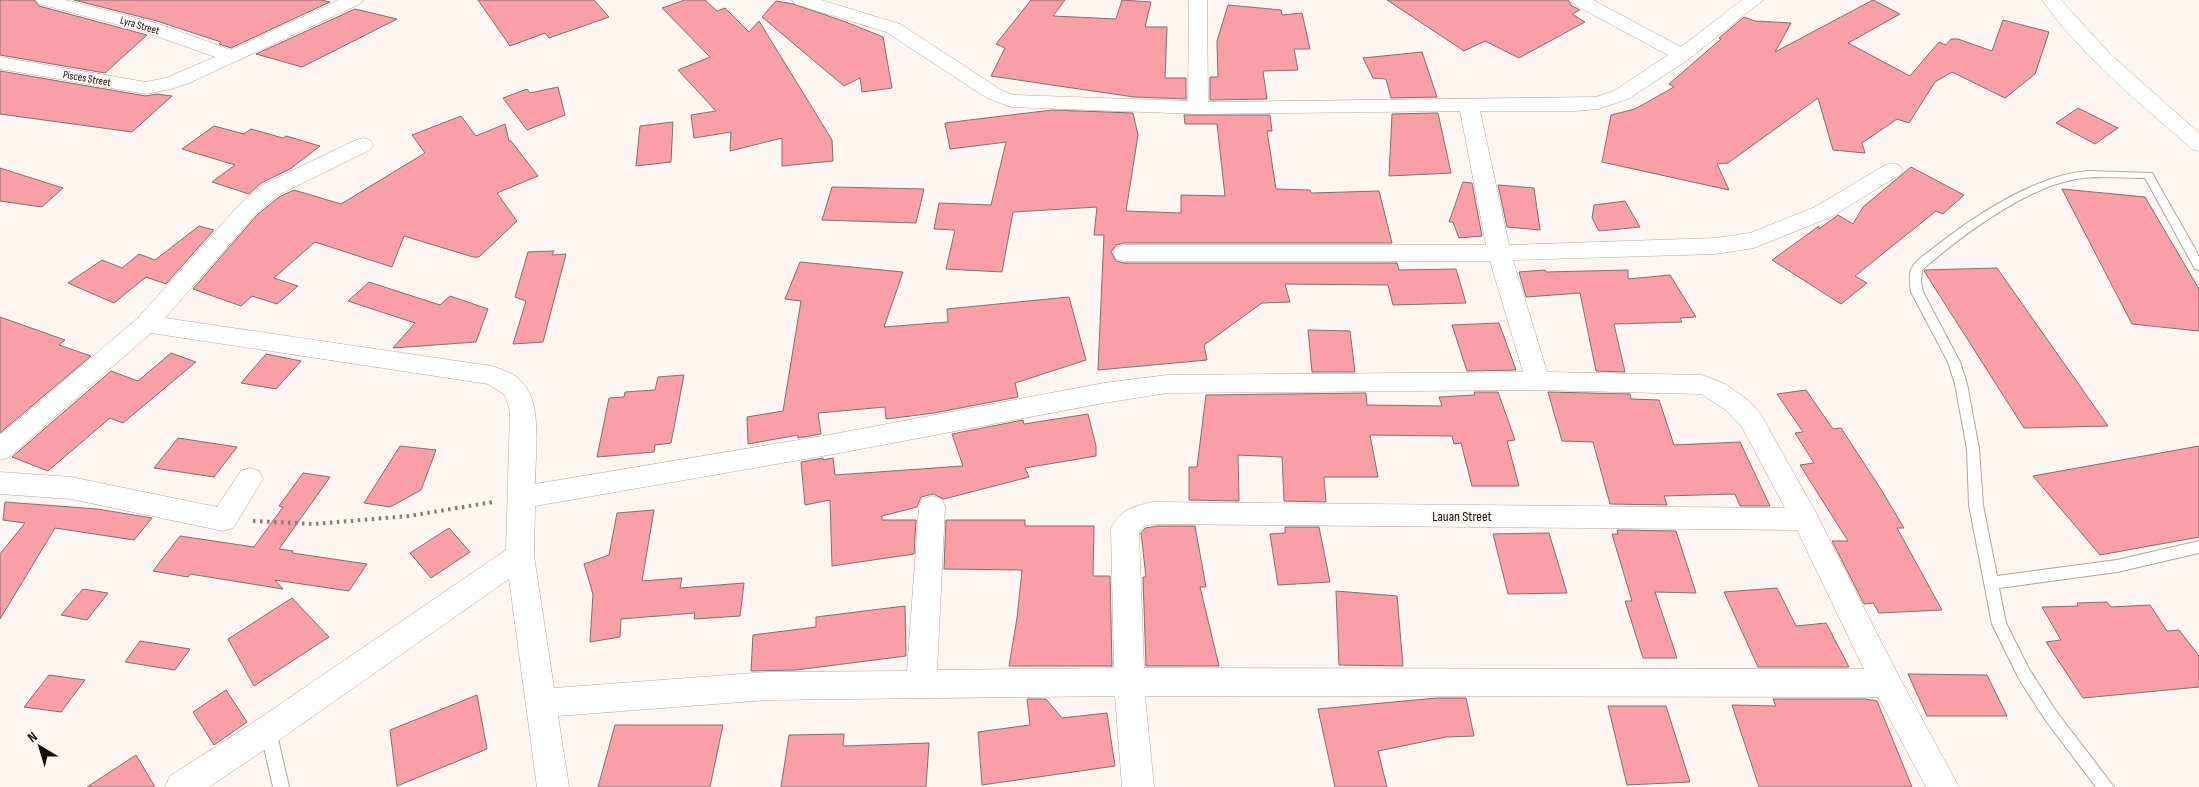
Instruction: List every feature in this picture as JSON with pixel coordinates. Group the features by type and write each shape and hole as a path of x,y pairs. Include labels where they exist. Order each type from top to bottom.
{"street":[{"name":"Lyra Street","path":"45,0 149,27 233,56"},
{"name":"Pisces Street","path":"0,63 146,88 158,87 174,83 354,0"},
{"path":"801,0 876,21 893,28 994,94 1011,101 1198,108 1332,105 1575,106 1598,103 1621,95 1682,55 1754,0"},
{"path":"1198,0 1198,108"},
{"path":"1579,0 1682,55"},
{"path":"2051,0 2075,30 2107,62 2199,144"},
{"path":"1469,106 1500,253 1538,381"},
{"path":"0,450 146,324 248,209 270,190 363,145"},
{"path":"1124,253 1500,253 1715,246 1754,240 1823,212 1892,170"},
{"path":"146,324 491,375 505,380 514,388 523,412 520,556 553,787"},
{"path":"521,497 834,444 1104,393 1167,384 1538,381 1702,384 1723,393 1740,405 1751,420 1805,519 1886,683 1943,787"},
{"path":"0,483 71,488 223,520 250,479"},
{"path":"921,684 932,507"},
{"name":"Lauan Street","path":"1129,682 1125,528 1136,517 1153,514 1805,519"},
{"path":"180,787 268,730 520,556"},
{"path":"542,703 768,686 1129,682 1886,683"},
{"path":"1129,682 1138,787"}],"lane":[{"path":"2106,787 2051,716 2024,674 1999,624 1976,505 1973,448 1961,384 1954,362 1917,292 1914,282 1917,268 1929,257 1970,228 2030,192 2073,176 2148,175 2199,266"},
{"path":"1990,583 2117,566 2199,547"},
{"path":"268,730 281,787"}],"path":[{"path":"223,520 314,524 409,516 521,497"}],"building":[{"path":"0,0 34,0 39,6 147,35 105,73 0,55"},
{"path":"74,0 321,0 330,2 231,48 219,44 221,42 157,21"},
{"path":"478,0 594,0 609,17 549,38 545,33 510,46"},
{"path":"685,0 705,0 717,11 725,8 749,32 759,21 832,140 833,161 782,166 782,138 730,151 731,132 694,138 691,115 716,111 678,70 710,57 662,8"},
{"path":"1031,0 1065,0 1053,16 1116,19 1122,0 1151,2 1145,27 1167,27 1165,78 1186,78 1186,99 1134,97 991,76 1005,48 996,44"},
{"path":"1387,0 1568,0 1572,6 1580,10 1572,14 1585,22 1519,58 1485,41 1464,51"},
{"path":"1873,0 1900,14 1848,43 1910,76 1939,42 1946,45 1951,39 1958,39 1992,51 2003,20 2049,32 2035,74 2005,98 1952,72 1935,82 1909,123 1897,119 1862,143 1865,153 1833,150 1818,98 1728,163 1717,164 1729,190 1602,162 1611,115 1635,109 1674,87 1669,84 1744,17 1755,21 1791,23 1775,52"},
{"path":"776,1 793,4 883,37 892,88 862,92 860,78 844,86 762,17"},
{"path":"1228,5 1281,10 1282,15 1302,13 1310,49 1294,49 1298,70 1263,71 1267,99 1210,100 1210,77 1218,77 1217,41"},
{"path":"355,9 397,19 302,67 256,54"},
{"path":"1422,52 1437,97 1391,98 1386,79 1373,78 1363,58"},
{"path":"0,71 146,96 156,94 172,96 132,132 0,114"},
{"path":"558,87 565,115 527,130 503,98 527,89 530,93"},
{"path":"2078,108 2118,128 2095,144 2056,123"},
{"path":"1052,110 1133,113 1138,135 1126,211 1181,213 1181,195 1225,196 1217,124 1185,124 1184,115 1270,115 1272,131 1267,131 1276,189 1310,190 1311,193 1379,191 1392,243 1124,243 1116,245 1111,252 1116,261 1124,263 1397,263 1399,270 1456,269 1466,303 1393,305 1388,285 1285,284 1290,302 1262,303 1204,345 1207,360 1098,370 1104,235 1094,235 1097,207 1013,212 1002,272 946,269 955,230 934,229 939,203 991,205 1006,142 950,149 945,123"},
{"path":"1438,113 1451,173 1389,176 1392,114"},
{"path":"461,116 476,136 505,124 509,141 511,141 538,176 497,193 517,221 479,257 473,257 404,236 392,267 315,242 274,278 298,286 277,304 252,296 241,306 193,289 257,215 279,197 294,190 341,204 425,153 412,135"},
{"path":"673,122 671,162 636,166 640,126"},
{"path":"214,126 244,134 251,129 283,138 286,136 320,146 290,169 261,183 249,194 212,182 235,165 182,149"},
{"path":"1911,167 1964,195 1943,214 1936,211 1855,276 1867,283 1841,304 1772,260 1819,226 1819,229 1838,215 1853,224 1863,207"},
{"path":"0,168 63,188 42,207 0,201"},
{"path":"1463,182 1472,183 1482,236 1459,238 1453,222 1449,222"},
{"path":"1498,185 1534,188 1540,230 1507,227"},
{"path":"832,187 924,189 916,223 822,220"},
{"path":"2062,189 2145,197 2199,289 2199,331 2132,324"},
{"path":"1625,201 1640,227 1599,231 1592,218 1594,205"},
{"path":"199,226 214,230 166,284 146,277 114,303 68,283 102,260 122,268 139,254 155,260"},
{"path":"554,251 552,255 566,254 543,342 513,344 526,301 515,297 528,252"},
{"path":"800,262 903,272 884,327 948,322 947,309 1069,297 1086,360 1015,383 1018,397 934,413 886,419 885,407 818,413 821,434 798,438 798,435 748,444 747,417 783,411 801,301 785,299"},
{"path":"1997,268 2108,426 2024,428 1924,271"},
{"path":"1545,270 1546,272 1628,270 1628,279 1670,275 1696,317 1680,318 1682,322 1614,324 1625,372 1596,371 1580,293 1526,297 1519,272"},
{"path":"369,282 440,305 450,296 488,309 476,342 393,348 415,323 348,301"},
{"path":"0,317 65,340 59,345 91,356 0,433"},
{"path":"1499,323 1516,370 1467,371 1452,325"},
{"path":"1308,330 1350,331 1355,372 1312,372"},
{"path":"171,353 196,362 123,423 110,418 48,471 12,457 111,371 138,381"},
{"path":"266,354 301,361 276,389 241,383"},
{"path":"684,375 671,443 655,445 654,452 597,457 609,398 624,397 625,392 655,390 658,377"},
{"path":"1806,390 1833,429 1841,428 1882,491 1904,528 1897,528 1942,610 1879,613 1873,603 1864,604 1832,541 1848,541 1800,465 1814,463 1795,433 1803,432 1777,394"},
{"path":"1474,392 1498,392 1515,440 1507,441 1519,486 1472,486 1461,443 1454,444 1452,436 1370,435 1378,477 1324,477 1326,502 1284,501 1282,457 1238,455 1239,501 1189,500 1189,467 1197,467 1206,395 1366,393 1367,405 1442,406 1439,397 1475,395"},
{"path":"1548,392 1630,394 1631,399 1659,400 1674,445 1740,442 1770,506 1740,506 1735,494 1664,496 1667,505 1610,504 1593,442 1562,441"},
{"path":"1088,414 1096,446 1096,456 1025,468 1029,477 944,499 933,494 921,497 917,507 882,516 882,520 916,520 914,554 832,566 830,500 805,505 801,462 833,458 835,475 963,466 952,434 1023,420 1024,424"},
{"path":"178,438 237,447 214,477 154,468"},
{"path":"400,446 436,450 421,490 390,507 364,503"},
{"path":"2199,446 2199,537 2100,555 2033,476"},
{"path":"303,473 330,477 279,549 293,551 292,553 367,564 349,591 275,580 283,589 190,574 188,577 153,571 180,536 254,547 283,507 279,506"},
{"path":"5,502 97,509 152,518 134,540 55,528 0,619 0,554 25,523 3,520"},
{"path":"654,510 642,581 682,578 680,588 744,583 740,616 694,619 695,613 621,619 620,637 590,642 593,594 584,564 609,555 617,513"},
{"path":"946,520 1025,520 1025,526 1094,526 1093,576 1110,576 1112,666 1009,666 1022,570 944,569"},
{"path":"1195,526 1206,587 1200,587 1219,666 1146,666 1143,577 1146,577 1141,533 1145,528"},
{"path":"1285,527 1319,527 1330,582 1278,585 1270,534 1285,533"},
{"path":"449,528 470,552 431,578 410,553"},
{"path":"1617,530 1676,531 1696,593 1655,592 1677,658 1643,658 1625,601 1632,601 1612,534 1618,534"},
{"path":"1549,533 1567,593 1508,594 1493,534"},
{"path":"1777,588 1796,626 1826,623 1849,667 1758,667 1724,592"},
{"path":"83,589 108,593 87,620 61,615"},
{"path":"1336,591 1397,596 1403,666 1339,665"},
{"path":"292,598 329,637 254,686 228,639"},
{"path":"2107,602 2111,607 2150,605 2167,631 2179,630 2199,656 2199,687 2083,698 2046,642 2061,640 2042,607 2078,606 2077,603"},
{"path":"905,606 906,656 796,670 751,671 753,635 816,627 816,617"},
{"path":"140,641 190,649 175,670 125,662"},
{"path":"1908,674 1987,675 2007,716 1927,716"},
{"path":"49,675 85,680 61,712 24,707"},
{"path":"226,690 247,722 214,745 193,712"},
{"path":"477,695 487,749 397,786 390,730"},
{"path":"1437,698 1466,698 1474,736 1446,737 1378,751 1387,787 1335,787 1318,709"},
{"path":"1027,699 1046,699 1062,718 1107,713 1115,766 982,785 978,732 1030,725"},
{"path":"1773,699 1865,699 1877,701 1912,787 1759,787 1732,705 1776,706"},
{"path":"1608,706 1666,706 1690,782 1627,785"},
{"path":"615,725 723,725 710,787 598,787"},
{"path":"844,734 843,746 929,743 926,787 781,787 789,735"},
{"path":"136,755 155,787 87,787"}]}
